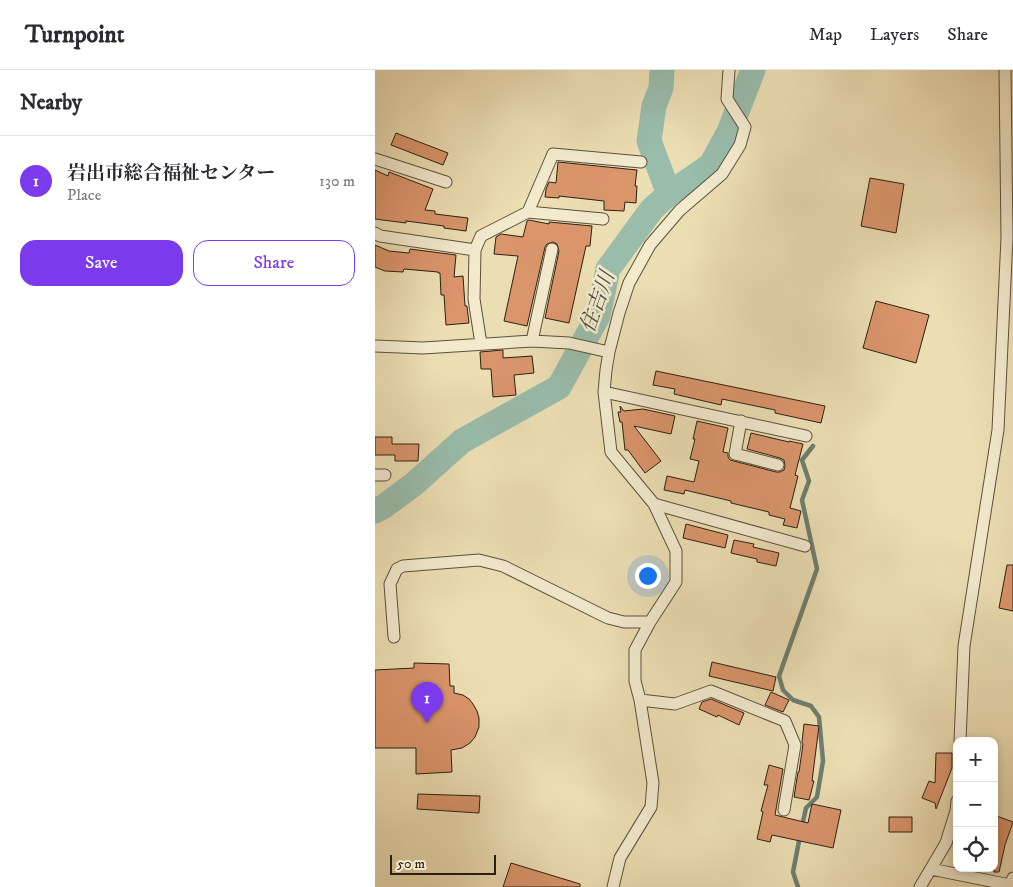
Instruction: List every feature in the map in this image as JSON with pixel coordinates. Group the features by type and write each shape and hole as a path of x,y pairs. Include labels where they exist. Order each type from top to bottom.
{"street":[{"path":"613,887 620,858 651,807 653,783 640,700 635,681 635,650 675,582 676,551 654,504 611,452 605,392 606,370 619,313 629,283 650,245 680,210 722,174 740,145 745,127 727,99 729,70"},
{"path":"960,737 964,646 998,430 1007,238 1005,70"},
{"path":"528,212 553,154 641,162"},
{"path":"375,160 446,182"},
{"path":"481,344 474,299 475,250 481,236 528,212 603,219"},
{"path":"375,233 380,236 475,250"},
{"path":"532,341 552,249"},
{"path":"375,346 423,348 532,341 569,343 609,352"},
{"path":"605,392 807,436"},
{"path":"741,421 735,454 778,466"},
{"path":"654,504 805,546"},
{"path":"394,638 390,584 397,569 403,566 479,560 503,566 608,618 624,622 650,622"},
{"path":"640,700 675,704 711,691 785,721 795,745 784,810"},
{"path":"920,887 947,843 953,822"},
{"path":"931,869 1010,885 1013,878"}],"building":[{"path":"396,133 448,153 443,165 391,145"},
{"path":"558,162 637,170 635,186 637,186 636,203 625,202 624,211 604,210 604,201 559,196 559,198 545,197 549,182 556,183"},
{"path":"375,170 388,176 389,172 433,189 425,210 435,211 435,214 468,218 466,231 444,228 444,226 375,219"},
{"path":"870,178 904,184 896,233 861,226"},
{"path":"527,221 549,224 549,222 592,226 590,246 586,246 569,323 545,318 559,251 557,244 553,242 545,247 527,326 504,321 518,256 494,254 496,237 501,234 523,237"},
{"path":"375,245 389,251 409,253 410,249 456,255 454,277 463,276 465,306 467,306 469,323 446,325 444,295 441,295 440,273 404,269 403,272 385,271 375,267"},
{"path":"876,301 929,315 916,363 863,348"},
{"path":"503,350 503,358 532,356 534,373 514,375 516,395 493,397 491,369 481,369 480,352"},
{"path":"656,371 825,406 821,423 775,413 775,410 722,399 721,405 674,394 675,389 653,385"},
{"path":"620,406 624,411 643,409 675,416 671,434 634,426 661,461 645,473 628,450 625,450 622,422 620,422 618,412 621,412"},
{"path":"697,421 728,428 723,452 728,453 730,460 776,472 784,470 784,460 747,449 751,433 803,444 795,475 798,476 790,508 801,511 797,528 783,525 785,519 769,515 769,512 731,503 731,501 685,490 684,494 664,490 667,476 694,482 699,461 690,459"},
{"path":"375,437 392,437 392,444 419,444 418,461 395,461 395,455 375,455"},
{"path":"686,524 728,535 725,548 683,538"},
{"path":"734,540 754,544 753,547 779,553 776,566 731,553"},
{"path":"1007,565 1013,565 1013,611 999,608"},
{"path":"712,662 776,677 773,691 709,676"},
{"path":"414,663 449,664 450,686 454,686 454,693 469,699 477,711 479,727 475,737 462,748 451,750 452,772 416,774 416,748 375,748 375,670 414,668"},
{"path":"771,692 789,700 783,712 765,705"},
{"path":"711,699 744,713 739,725 699,709 702,702"},
{"path":"804,724 819,726 812,781 814,781 809,800 794,797 803,744"},
{"path":"936,753 952,753 952,768 936,809 935,803 922,798 929,781 935,783"},
{"path":"769,765 783,769 775,815 808,823 812,804 841,810 833,848 772,835 770,842 757,839 763,812 761,811 768,785 764,785"},
{"path":"418,794 480,796 479,813 417,809"},
{"path":"998,816 1013,822 1005,845 999,872"},
{"path":"889,817 912,817 912,832 889,832"},
{"path":"511,863 580,884 580,887 503,887"}],"waterway":[{"path":"662,70 661,88 654,106 649,141 669,194"},
{"name":"住吉川","path":"375,511 414,484 462,441 559,387 598,316 608,269 652,209 669,194 711,165 729,132 753,70"},
{"path":"802,826 806,808 817,797 823,761 819,717 811,706 793,700 783,690 779,676 817,569 802,500 809,481 802,460 813,446"},
{"path":"798,887 793,872 800,836"}],"place":[{"name":"岩出市総合福祉センター","path":"427,723"}]}
